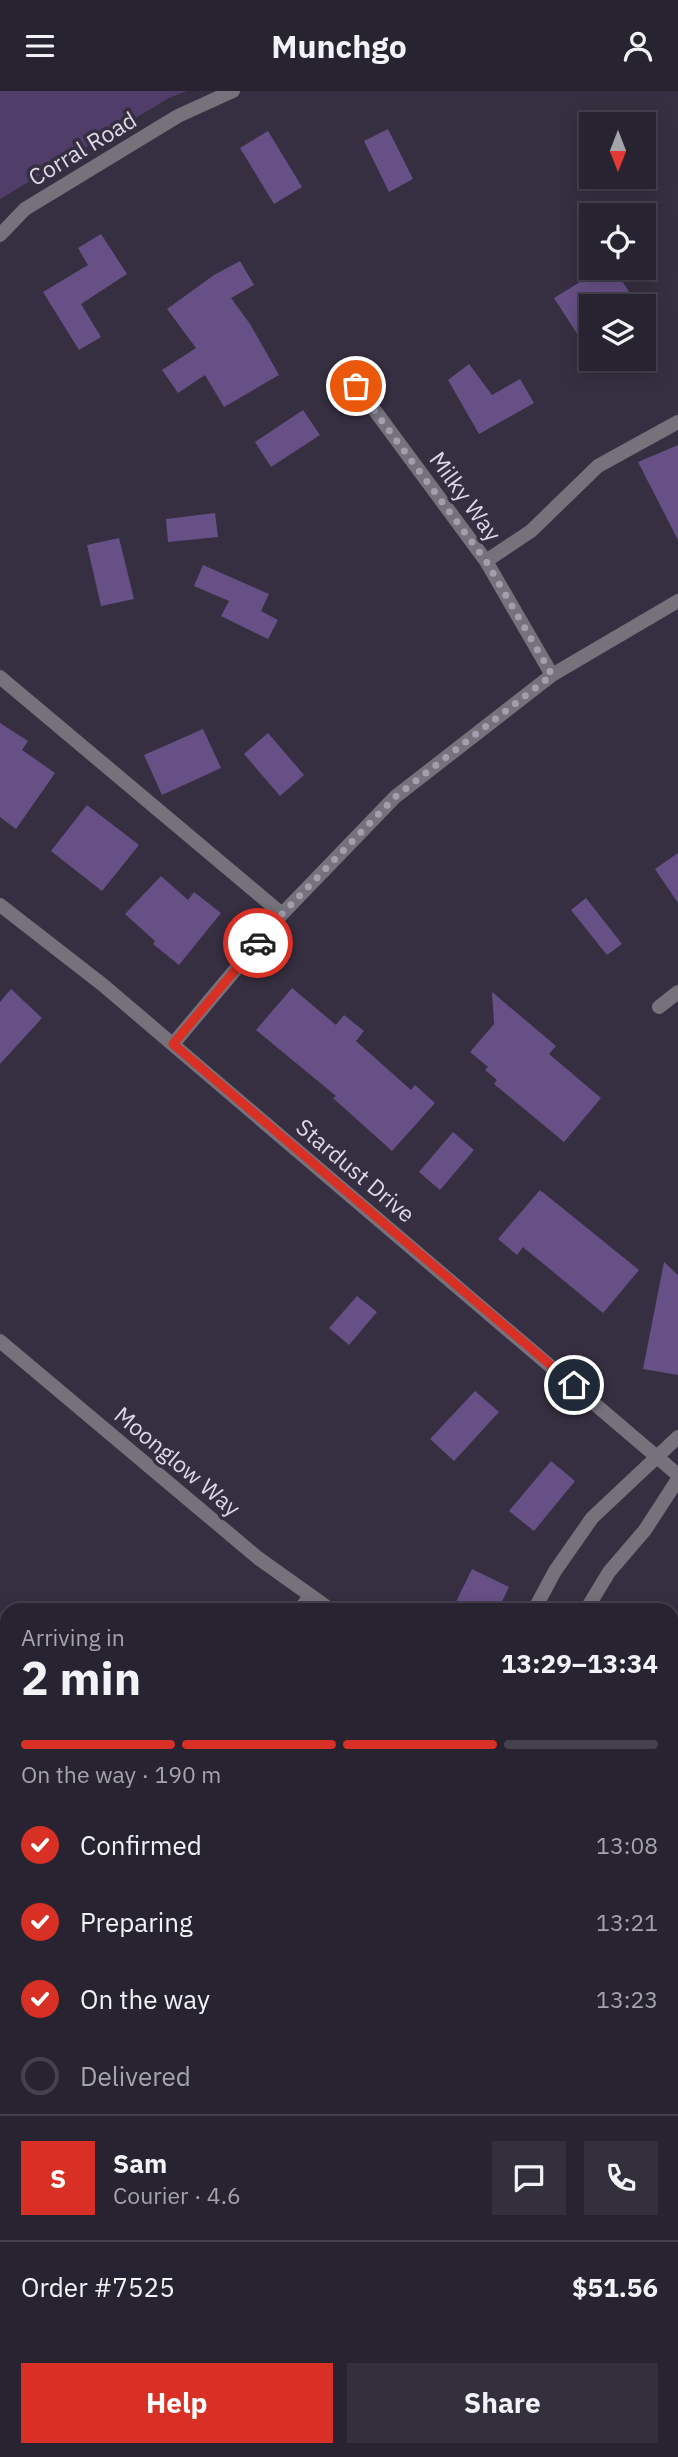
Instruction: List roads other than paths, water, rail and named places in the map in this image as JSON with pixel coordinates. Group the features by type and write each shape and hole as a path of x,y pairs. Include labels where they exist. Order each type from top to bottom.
{"street":[{"name":"Corral Road","path":"0,235 25,209 178,116 233,91"},
{"name":"Milky Way","path":"356,386 486,561 552,675"},
{"path":"486,561 531,531 598,466 678,422"},
{"path":"173,1044 282,914 395,797 552,675 678,601"},
{"path":"0,677 282,914"},
{"name":"Stardust Drive","path":"0,905 103,985 173,1044 678,1477"},
{"path":"659,1007 678,992"},
{"name":"Moonglow Way","path":"0,1341 258,1558 321,1603"},
{"path":"538,1603 555,1571 592,1518 678,1437"},
{"path":"590,1603 609,1572 645,1530 678,1477"}],"lane":[{"path":"304,1603 310,1595"}]}
